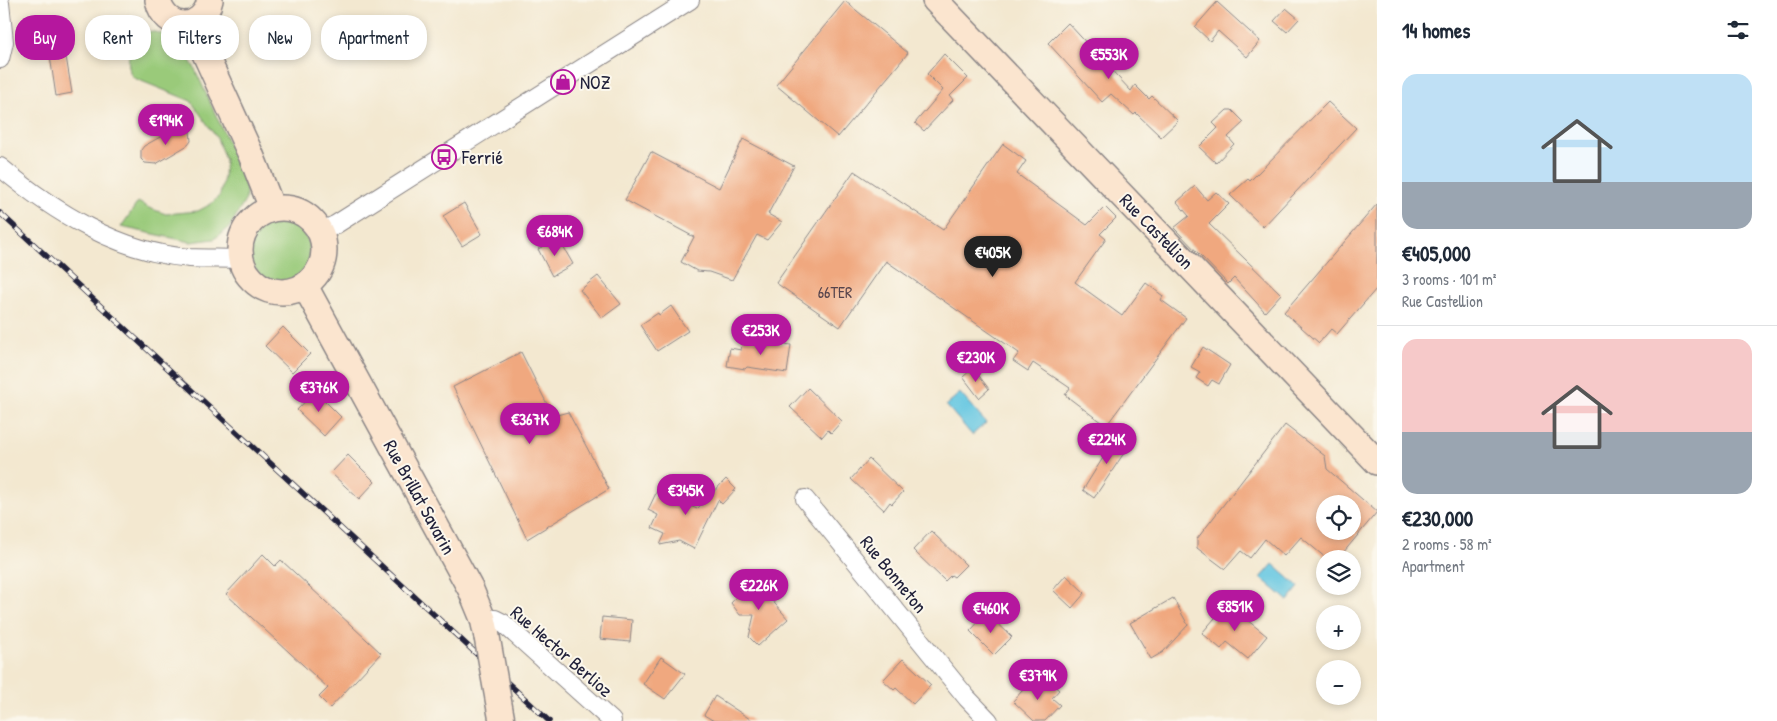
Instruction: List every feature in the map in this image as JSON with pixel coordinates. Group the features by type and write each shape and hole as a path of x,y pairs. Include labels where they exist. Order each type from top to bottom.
{"main road":[{"path":"158,0 165,15"},
{"path":"204,15 210,0"},
{"name":"Rue Castellion","path":"935,0 1377,462"},
{"path":"208,60 251,155 272,208"},
{"path":"272,208 290,208 301,211 310,218 320,232 324,252 321,265 315,277 305,286 282,292 266,289 251,279 244,270 240,259 240,244 244,230 252,218 272,208"},
{"name":"Rue Brillat Savarin","path":"305,286 471,590 485,628 502,721"}],"street":[{"path":"320,232 335,226 690,0"},
{"path":"0,12 4,42 0,58"},
{"path":"0,167 27,190 58,211 126,244 189,258 240,259"},
{"name":"Rue Bonneton","path":"805,499 967,698 989,721"},
{"name":"Rue Hector Berlioz","path":"485,628 495,619 503,623 612,721"}],"green space":[{"path":"151,31 161,34 161,60 189,60 194,67 240,168 246,189 246,199 229,228 214,239 191,242 121,227 138,202 166,214 198,211 211,204 220,195 225,160 217,138 191,101 134,78 128,61 151,60"},
{"path":"274,222 286,222 297,227 305,235 310,246 308,264 297,277 286,282 274,282 263,277 255,269 250,258 250,246 255,235 263,227"}],"water":[{"path":"960,393 986,423 972,435 946,405"},
{"path":"1273,564 1299,587 1288,601 1261,578"}],"building":[{"path":"845,1 908,53 838,137 776,85"},
{"path":"1217,2 1260,41 1247,57 1218,31 1210,41 1195,27"},
{"path":"1286,8 1299,19 1287,32 1274,21"},
{"path":"1068,23 1131,91 1135,85 1149,99 1152,96 1178,121 1161,137 1136,113 1134,115 1111,94 1102,102 1048,43"},
{"path":"944,54 968,78 950,96 953,100 924,131 915,123 943,90 927,74"},
{"path":"51,60 67,60 72,93 56,96"},
{"path":"1328,102 1356,128 1263,227 1230,195 1248,179 1250,181"},
{"path":"1227,110 1232,110 1244,122 1228,137 1234,144 1216,163 1199,147 1218,128 1213,123"},
{"path":"180,126 186,127 190,131 191,141 188,145 156,164 145,163 141,159 141,150 144,146"},
{"path":"743,139 794,166 768,214 782,222 767,240 757,235 732,280 709,272 697,271 681,262 694,237 625,200 651,152 719,188"},
{"path":"1003,144 1026,161 1017,174 1087,225 1105,207 1116,218 1100,234 1106,239 1075,282 1122,316 1146,283 1163,296 1161,300 1186,318 1106,426 1065,395 1070,388 1033,363 1028,371 1013,361 1019,353 886,261 840,327 776,283 854,171 943,230"},
{"path":"1195,186 1207,200 1216,192 1229,204 1209,224 1281,294 1265,312 1234,278 1228,284 1174,228 1189,216 1177,202"},
{"path":"464,203 482,234 462,246 443,216"},
{"path":"1377,204 1377,288 1337,334 1331,329 1319,343 1284,312"},
{"path":"558,238 573,264 552,276 538,249"},
{"path":"598,276 621,304 602,318 580,290"},
{"path":"671,306 688,331 657,351 640,325"},
{"path":"283,327 310,354 292,372 265,346"},
{"path":"743,338 791,345 787,373 727,366 730,348 741,350"},
{"path":"1203,347 1230,365 1219,384 1212,380 1208,386 1196,378 1200,372 1191,367"},
{"path":"521,352 553,416 568,412 609,489 527,539 453,387"},
{"path":"973,368 989,389 979,398 963,377"},
{"path":"808,388 842,421 831,433 828,430 822,437 790,407"},
{"path":"315,391 341,417 324,436 297,410"},
{"path":"1285,425 1325,456 1327,469 1357,495 1316,495 1316,540 1354,540 1345,550 1316,550 1301,537 1284,556 1265,539 1250,558 1241,551 1225,569 1197,548 1197,539"},
{"path":"1119,432 1132,441 1094,498 1083,490"},
{"path":"348,455 375,482 359,499 331,473"},
{"path":"869,459 903,492 892,504 890,502 884,510 851,479"},
{"path":"726,479 736,489 722,504 718,500 694,549 679,541 660,545 665,534 652,528 658,515 648,510 657,491 697,509"},
{"path":"1361,498 1377,512 1361,531"},
{"path":"931,531 966,565 954,577 951,575 945,581 913,550"},
{"path":"263,554 275,566 281,560 381,653 330,708 319,697 328,688 226,594"},
{"path":"1066,575 1085,593 1072,608 1053,590"},
{"path":"752,580 759,581 764,587 764,591 788,619 758,646 749,637 754,615 740,615 731,603"},
{"path":"1173,598 1188,625 1163,652 1151,659 1130,623"},
{"path":"1227,604 1267,636 1248,659 1227,642 1221,649 1202,633"},
{"path":"987,613 1012,637 994,655 970,631"},
{"path":"602,617 632,620 630,642 600,639"},
{"path":"661,657 685,674 665,699 643,684"},
{"path":"903,659 931,685 913,704 896,688 894,690 883,680"},
{"path":"1046,679 1059,690 1052,698 1060,705 1045,721 1034,721 1013,701 1032,680 1039,687"},
{"path":"715,696 753,721 714,721 704,715"}],"railway":[{"path":"0,213 549,721"}],"place":[{"name":"NOZ","path":"563,82"},
{"name":"Ferrié","path":"444,157"}]}
